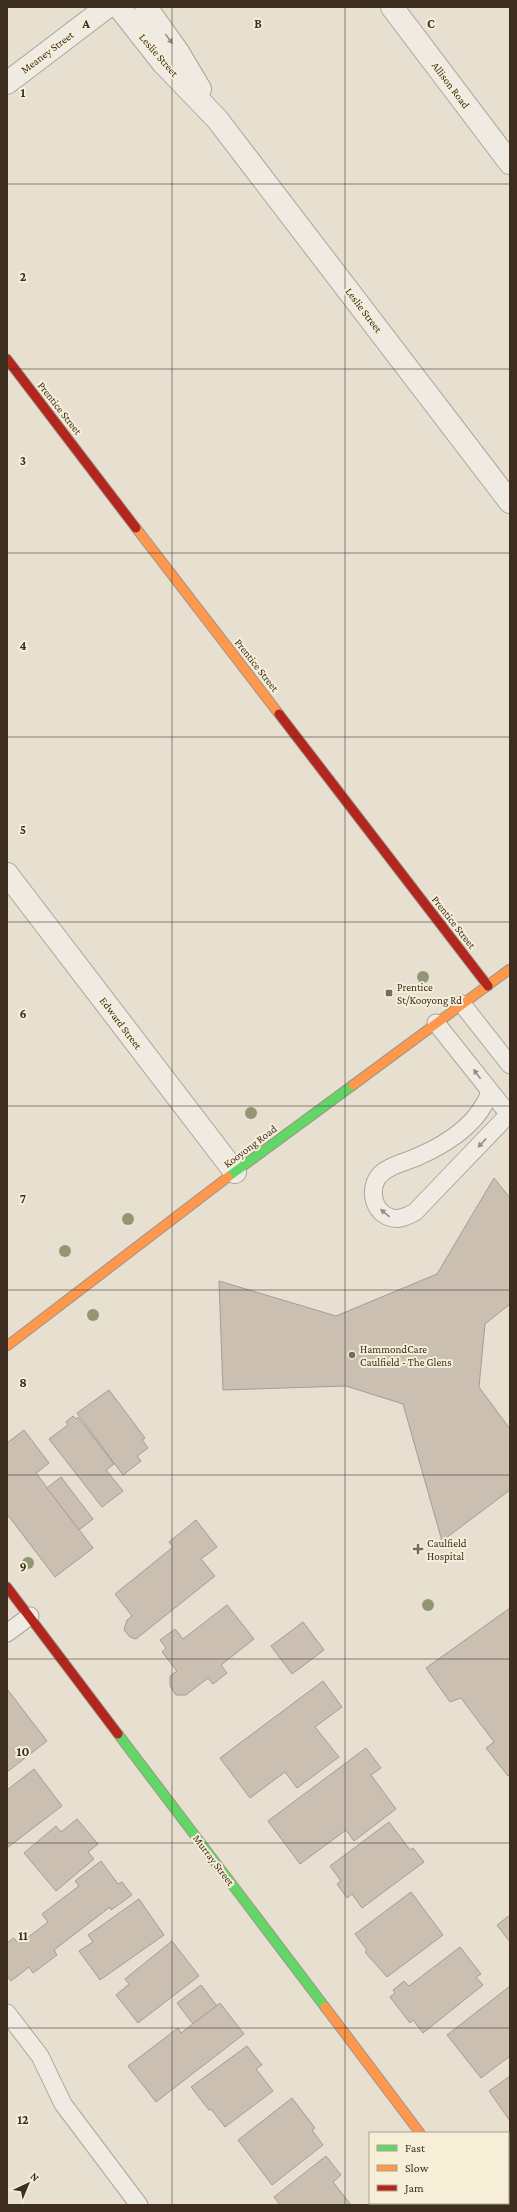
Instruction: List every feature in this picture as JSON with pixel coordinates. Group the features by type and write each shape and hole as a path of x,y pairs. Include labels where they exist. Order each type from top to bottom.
{"street":[{"name":"Meaney Street","path":"7,83 107,7"},
{"name":"Leslie Street","path":"119,7 163,63 217,119 510,502"},
{"name":"Leslie Street","path":"146,7 178,52 217,119"},
{"name":"Allison Road","path":"392,7 510,162"},
{"name":"Prentice Street","path":"7,359 488,986"},
{"name":"Edward Street","path":"7,874 235,1172"},
{"name":"Kooyong Road","path":"7,1346 235,1172 510,969"},
{"name":"Murray Street","path":"7,1587 419,2132"}],"lane":[{"path":"462,1004 510,1065"},
{"path":"436,1023 509,1115 415,1212 401,1219 388,1217 379,1208 373,1195 374,1183 383,1172 394,1165 435,1149 457,1133 478,1116 490,1092"},
{"path":"7,1633 30,1616"},
{"path":"7,2013 40,2056 63,2104 139,2205"}],"building":[{"name":"HammondCare Caulfield - The Glens","path":"494,1178 510,1198 510,1304 485,1324 479,1387 510,1429 510,1490 442,1541 403,1404 346,1386 223,1390 219,1281 336,1316 437,1274"},
{"path":"109,1390 145,1438 142,1440 148,1448 137,1456 141,1461 123,1475 77,1413"},
{"path":"73,1416 76,1419 78,1417 114,1464 106,1470 123,1491 102,1507 49,1439 68,1425 66,1422"},
{"path":"24,1430 49,1463 36,1473 93,1548 55,1577 7,1514 7,1443"},
{"path":"61,1477 93,1519 79,1530 47,1488"},
{"path":"196,1520 217,1547 201,1559 215,1576 136,1639 130,1637 124,1630 127,1620 132,1616 115,1594 173,1547 169,1542"},
{"path":"227,1605 254,1639 221,1665 227,1673 213,1684 208,1678 186,1695 176,1695 170,1686 170,1676 177,1671 162,1652 166,1648 160,1640 175,1629 183,1639"},
{"path":"510,1608 510,1774 508,1776 486,1748 494,1742 461,1698 450,1702 426,1668"},
{"path":"303,1622 324,1650 292,1674 271,1646"},
{"path":"323,1681 342,1707 315,1727 339,1757 297,1788 285,1772 250,1798 220,1758"},
{"path":"7,1689 47,1741 7,1772"},
{"path":"366,1748 381,1768 371,1775 396,1809 354,1841 346,1830 300,1864 268,1821"},
{"path":"34,1769 62,1806 7,1848 7,1790"},
{"path":"77,1819 98,1844 88,1852 94,1859 56,1891 24,1853 56,1826 61,1832"},
{"path":"389,1822 410,1850 413,1848 424,1862 362,1908 352,1894 347,1898 337,1884 341,1881 330,1866"},
{"path":"101,1861 118,1884 122,1882 132,1895 111,1910 110,1907 54,1950 57,1955 33,1973 29,1967 11,1981 7,1976 7,1943 14,1938 17,1942 20,1940 22,1942 48,1922 42,1914 79,1886 75,1881"},
{"path":"411,1892 443,1935 387,1977 365,1952 367,1950 355,1934"},
{"path":"139,1899 164,1935 100,1980 79,1951 93,1942 88,1935"},
{"path":"510,1915 510,1942 497,1925"},
{"path":"172,1941 199,1976 138,2023 116,1995 129,1984 125,1979"},
{"path":"460,1947 481,1974 476,1977 483,1985 423,2033 413,2020 410,2023 390,1997 395,1993 393,1990 404,1981 409,1986"},
{"path":"201,1985 217,2006 193,2024 177,2003"},
{"path":"510,1986 510,2056 481,2078 447,2035"},
{"path":"220,2003 244,2034 156,2102 128,2066 178,2028 181,2033"},
{"path":"247,2046 262,2065 256,2069 273,2091 225,2127 191,2087"},
{"path":"510,2076 510,2121 489,2091"},
{"path":"292,2098 315,2128 312,2130 323,2145 272,2185 238,2140"},
{"path":"326,2156 341,2175 333,2182 351,2205 280,2205 274,2197"}],"traffic: fast":[{"path":"228,1177 353,1085"},
{"path":"118,1734 325,2007"}],"traffic: slow":[{"path":"136,528 279,714"},
{"path":"353,1085 510,969"},
{"path":"7,1346 228,1177"},
{"path":"325,2007 419,2132"}],"traffic: jam":[{"path":"7,359 136,528"},
{"path":"279,714 488,986"},
{"path":"7,1587 118,1734"}],"place":[{"name":"Prentice St/Kooyong Rd","path":"389,993"},
{"name":"HammondCare Caulfield - The Glens","path":"352,1355"},
{"name":"Caulfield Hospital","path":"418,1549"}]}
